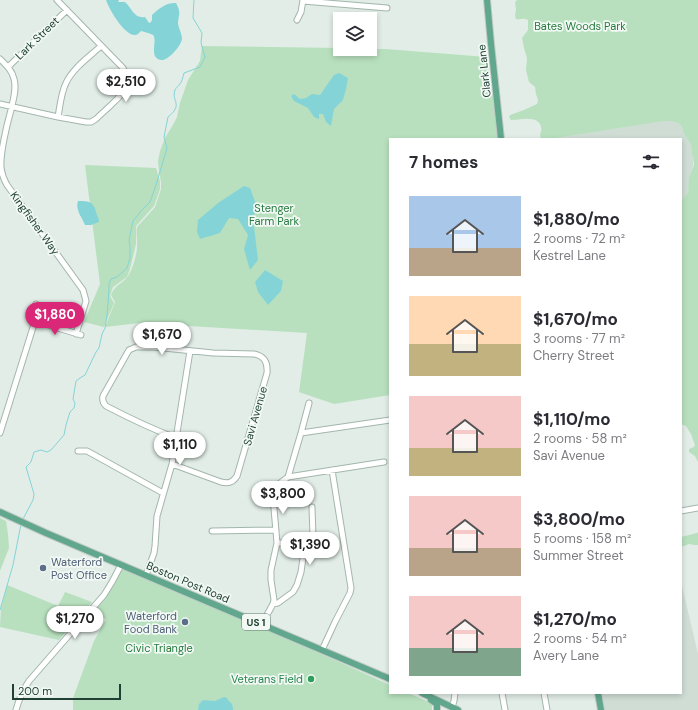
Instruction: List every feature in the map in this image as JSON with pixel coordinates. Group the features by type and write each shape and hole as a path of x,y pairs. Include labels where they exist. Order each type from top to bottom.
{"main road":[{"name":"Clark Lane","path":"487,0 502,138"},
{"name":"Boston Post Road","path":"0,512 389,679"},
{"path":"424,694 427,698 435,702 437,710"},
{"path":"425,694 458,710"},
{"path":"598,694 601,710"}],"street":[{"path":"0,104 58,117 91,122 122,95 125,90 127,82 123,68 57,0"},
{"path":"297,20 301,12 303,0 387,8"},
{"name":"Lark Street","path":"8,67 66,10"},
{"path":"58,117 63,91 70,75 101,46"},
{"path":"0,59 8,67"},
{"name":"Kingfisher Way","path":"8,67 12,71 15,81 15,92 1,156 3,176 7,185 83,290 86,301 78,334 35,321"},
{"path":"0,433 1,425 38,312 36,304"},
{"path":"146,575 154,553 156,516 172,464 190,350 146,347 133,348 130,350 114,376 103,396 102,401 106,406 128,418 176,438"},
{"name":"Savi Avenue","path":"172,464 222,482 231,483 235,480 238,476 268,368 265,360 260,355 213,353 190,350"},
{"path":"288,477 309,403"},
{"path":"301,432 389,420"},
{"path":"78,451 87,451 163,493"},
{"path":"262,624 274,600 270,580 277,543 273,497 276,488 288,477 384,462"},
{"path":"322,650 350,593 332,470"},
{"path":"273,604 278,603 296,588 301,572 303,555 313,537 312,507"},
{"path":"682,511 698,508"},
{"path":"212,531 276,530"},
{"path":"277,543 308,544"},
{"path":"16,710 18,700 29,681 104,595 121,565"},
{"path":"452,707 455,694"},
{"path":"502,694 505,710"},
{"path":"544,694 547,710"}],"shaded area":[{"path":"666,120 678,123 682,127 683,132 691,145 694,159 688,193 682,200 682,138 556,138"},
{"path":"682,586 698,654 698,710 605,710 602,694 682,694"}],"green space":[{"name":"Bates Woods Park","path":"517,0 698,0 698,462 695,456 689,452 689,449 695,445 691,434 686,426 682,424 682,200 688,193 689,178 694,165 691,145 683,132 682,127 678,123 671,121 556,138 541,138 541,126 536,120 511,120 509,117 510,115 537,104 538,100 535,87 529,82 526,70 527,58 522,38 528,30 528,20 516,19 515,2"},
{"name":"Stenger Farm Park","path":"202,46 333,48 333,56 377,56 377,49 385,49 487,57 499,138 389,138 389,395 334,404 299,392 307,333 139,323 105,327 115,302 111,295 115,288 128,276 133,265 137,251 137,227 155,207 161,189 158,161 160,151 165,138 177,117 188,80 200,61"},
{"path":"85,165 156,168 160,181 160,189 154,206 136,226 136,244 130,269 127,277 113,287 110,296 114,303 104,327 84,322 100,284"},
{"path":"0,518 6,521 9,548 0,571"},
{"path":"698,532 698,545 689,544 682,547 682,537"},
{"name":"Civic Triangle","path":"121,565 389,685 389,694 410,694 429,702 432,705 432,710 73,710 73,698 94,641 106,619 92,614 108,593"},
{"path":"7,585 58,606 65,592 92,602 59,640 0,627 1,609"}],"water":[{"path":"106,0 119,0 118,2 125,2 136,15 145,17 149,23 152,20 152,15 160,8 176,3 179,12 178,24 182,37 181,42 174,52 167,58 164,60 157,59 154,53 155,41 153,35 141,31 136,35 127,32 110,10"},
{"path":"339,73 348,78 343,100 334,109 331,126 326,122 323,114 319,114 319,119 314,117 308,108 294,101 291,96 294,94 300,99 306,98 312,94 320,95 334,75"},
{"path":"244,186 250,188 257,207 253,218 258,260 250,270 244,249 248,235 238,219 229,218 220,233 200,239 197,232 198,220 218,203"},
{"path":"78,201 88,202 94,206 99,222 91,225 85,225 78,210 77,204"},
{"path":"265,270 283,281 281,291 268,305 258,292 255,282"},
{"path":"224,697 232,703 233,710 198,710 199,704 203,700 215,701"}],"waterway":[{"path":"23,519 33,500 34,494 26,467 31,462 34,452 41,450 47,452 51,450 64,435 70,412 74,408 75,403 73,399 76,381 85,375 99,348 105,328 109,284 111,279 117,277 127,268 130,258 129,240 133,221 150,202 156,185 167,148 164,137 168,117 173,113 176,106 174,97 175,90 181,82 184,73 200,67 205,57 201,43 202,33 193,18 194,0"},
{"path":"0,610 13,565 21,524"}],"place":[{"name":"Waterford Post Office","path":"43,568"},
{"name":"Waterford Food Bank","path":"185,622"},
{"name":"Veterans Field","path":"311,679"}]}
